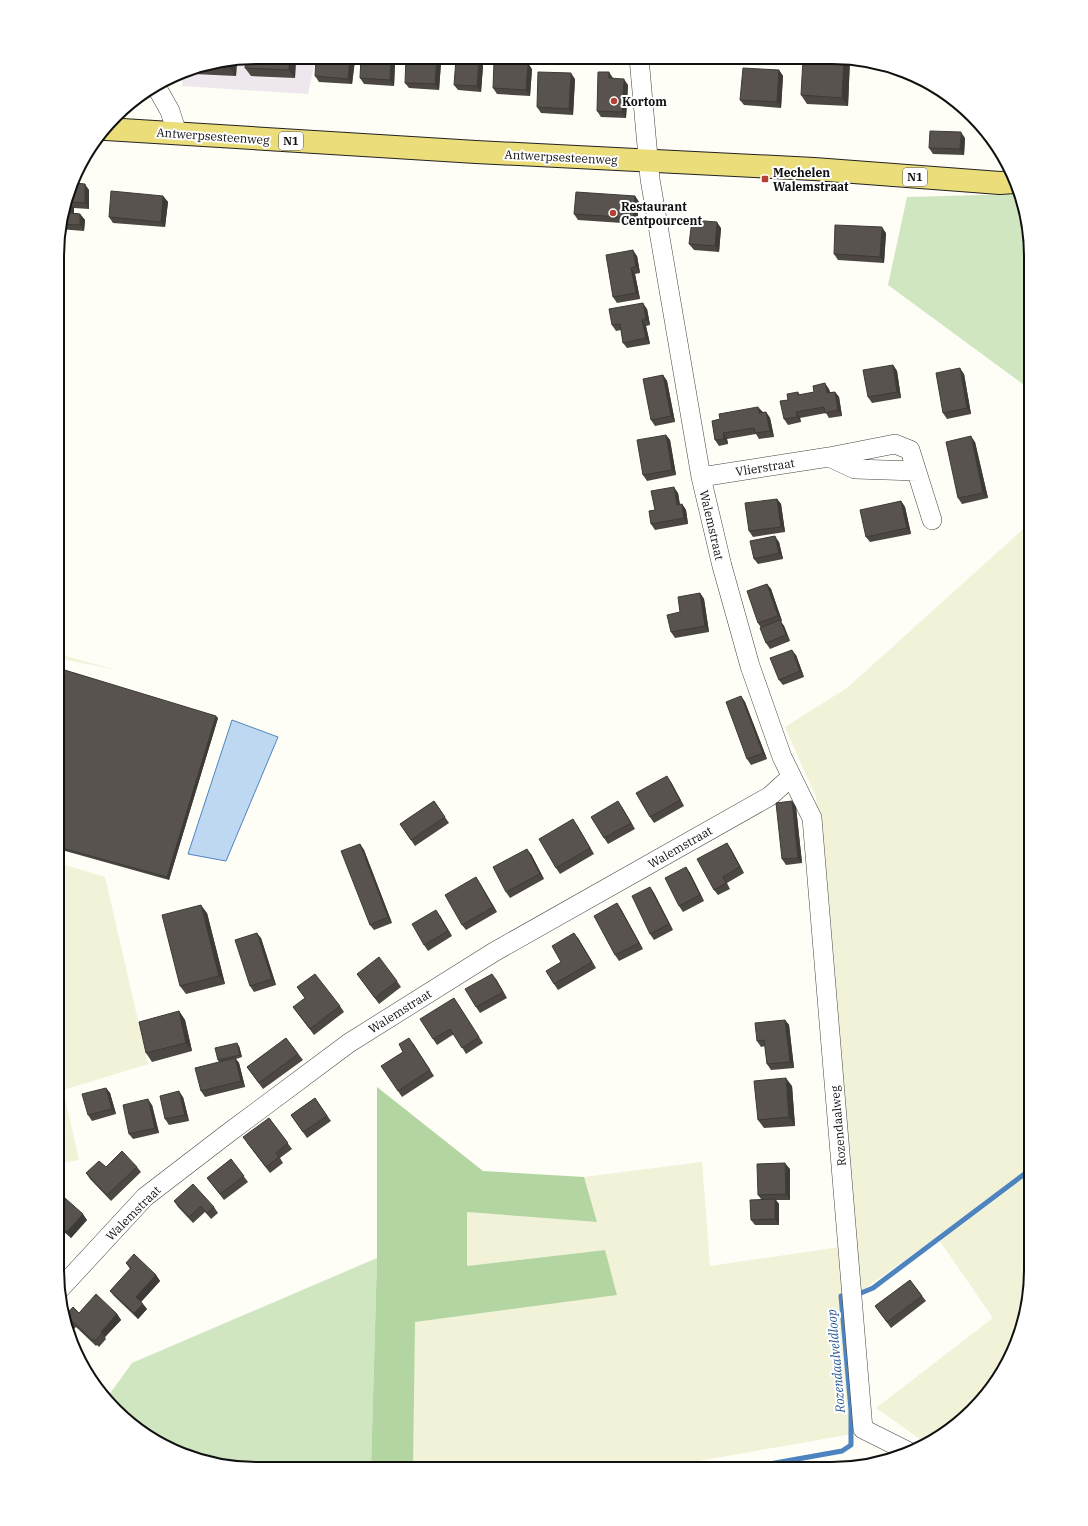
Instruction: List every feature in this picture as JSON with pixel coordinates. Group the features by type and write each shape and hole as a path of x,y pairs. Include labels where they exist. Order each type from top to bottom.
{"main road":[{"name":"Antwerpsesteenweg","path":"112,129 1009,182"}],"street":[{"name":"Walemstraat","path":"64,1284 145,1197 349,1043 494,952 770,796 791,777 782,757 750,666 722,566 701,477 666,280 650,179 640,64"},
{"path":"159,91 170,111 177,133"},
{"name":"Vlierstraat","path":"701,477 829,457 895,444 910,450 932,520"},
{"path":"829,457 855,469 916,471"},
{"name":"Rozendaalweg","path":"791,777 812,818 863,1429 902,1448"}],"shaded area":[{"path":"243,64 314,64 308,94 182,86 183,79 194,74"}],"green space":[{"path":"1014,194 1024,243 1024,385 888,285 907,197"},
{"path":"1024,528 1024,1283 1014,1332 992,1377 968,1406 959,1414 939,1430 921,1440 876,1408 993,1318 937,1237 860,1292 825,872 816,797 785,727 847,688"},
{"path":"64,656 116,670 64,659"},
{"path":"64,865 105,877 148,1064 64,1090"},
{"path":"377,1087 483,1171 584,1177 597,1222 467,1212 467,1266 605,1250 617,1295 415,1322 413,1462 371,1462 377,1258"},
{"path":"64,1094 79,1160 64,1163"},
{"path":"702,1162 710,1266 840,1247 858,1433 693,1462 413,1462 414,1322 617,1294 604,1250 467,1266 467,1212 597,1222 584,1177"},
{"path":"377,1258 371,1462 243,1462 194,1452 149,1430 120,1406 110,1394 132,1363"}],"water":[{"path":"232,720 278,737 226,861 188,854"}],"building":[{"path":"245,64 289,64 289,70 245,68"},
{"path":"316,64 349,64 348,79 315,76"},
{"path":"361,64 391,64 390,80 360,78"},
{"path":"406,64 437,64 435,84 405,83"},
{"path":"456,64 479,64 477,86 454,85"},
{"path":"494,64 528,64 526,90 493,88"},
{"path":"803,64 844,64 842,98 801,95"},
{"path":"743,68 779,70 777,102 740,100"},
{"path":"538,72 571,73 569,109 537,107"},
{"name":"Kortom","path":"598,72 609,72 609,78 624,79 622,112 597,111"},
{"path":"930,131 961,132 960,149 929,148"},
{"path":"79,183 85,184 85,203 72,202"},
{"path":"111,191 163,196 161,222 109,217"},
{"path":"576,192 635,196 633,218 574,214"},
{"path":"70,210 70,213 80,214 80,225 67,224"},
{"path":"692,220 717,222 715,246 689,244"},
{"path":"835,225 882,227 880,257 834,254"},
{"path":"633,250 636,267 631,268 636,293 613,297 606,255"},
{"path":"643,303 646,319 642,320 646,338 623,343 620,324 612,325 609,309"},
{"path":"893,365 897,392 868,397 863,370"},
{"path":"960,368 967,408 943,413 936,373"},
{"path":"663,375 671,416 651,420 643,379"},
{"path":"825,383 827,393 835,392 838,410 825,413 824,407 796,412 797,417 784,419 780,401 788,400 787,394 798,392 798,395 814,392 813,386"},
{"path":"758,407 759,413 766,412 770,431 755,433 754,428 723,433 724,439 715,440 712,421 720,419 719,414"},
{"path":"666,435 672,470 643,475 637,440"},
{"path":"971,436 983,493 958,498 946,442"},
{"path":"674,487 677,505 682,504 684,518 651,524 649,511 655,510 651,491"},
{"path":"777,499 781,527 749,531 745,503"},
{"path":"901,501 907,528 866,537 860,510"},
{"path":"775,536 779,553 754,559 750,541"},
{"path":"767,584 778,616 758,623 747,591"},
{"path":"700,593 705,626 671,632 667,615 680,612 678,597"},
{"path":"780,620 786,635 766,643 760,628"},
{"path":"792,650 800,671 779,680 770,658"},
{"path":"64,670 216,716 167,877 64,849"},
{"path":"741,696 763,753 747,759 726,702"},
{"path":"667,776 680,800 650,817 636,793"},
{"path":"434,801 445,817 411,840 400,824"},
{"path":"618,801 631,823 604,838 591,817"},
{"path":"792,801 798,858 782,859 776,803"},
{"path":"573,819 590,848 556,868 539,839"},
{"path":"727,843 740,867 723,877 726,883 714,890 697,859"},
{"path":"360,844 388,917 370,925 341,851"},
{"path":"527,849 540,874 506,892 493,867"},
{"path":"686,867 700,895 679,906 665,878"},
{"path":"476,877 493,907 462,925 445,895"},
{"path":"650,887 669,924 650,934 632,896"},
{"path":"617,903 639,943 615,955 594,916"},
{"path":"201,905 219,976 180,986 162,915"},
{"path":"436,910 448,931 424,945 412,924"},
{"path":"257,933 272,979 250,986 235,940"},
{"path":"574,933 592,962 554,984 546,971 561,962 552,946"},
{"path":"379,957 397,981 375,998 357,974"},
{"path":"315,974 340,1006 310,1029 293,1007 305,998 297,987"},
{"path":"492,974 503,992 476,1007 465,989"},
{"path":"454,998 479,1037 462,1048 450,1029 433,1039 420,1019"},
{"path":"179,1011 186,1043 146,1053 139,1022"},
{"path":"785,1020 790,1062 767,1064 764,1040 757,1041 755,1023"},
{"path":"286,1038 298,1054 259,1083 247,1067"},
{"path":"409,1038 430,1070 398,1091 381,1066 403,1052 399,1044"},
{"path":"237,1043 240,1055 218,1060 215,1048"},
{"path":"235,1058 241,1081 201,1091 195,1068"},
{"path":"786,1078 789,1117 758,1120 754,1081"},
{"path":"106,1088 112,1109 88,1115 82,1094"},
{"path":"179,1091 185,1115 165,1119 160,1096"},
{"path":"315,1098 327,1116 303,1132 291,1115"},
{"path":"148,1099 155,1128 129,1134 123,1105"},
{"path":"269,1118 288,1143 276,1153 279,1157 266,1167 243,1137"},
{"path":"122,1151 137,1167 107,1195 86,1173 99,1161 106,1167"},
{"path":"231,1159 244,1176 220,1194 207,1178"},
{"path":"785,1163 786,1194 758,1195 757,1164"},
{"path":"193,1184 214,1207 207,1213 201,1206 189,1217 174,1201"},
{"path":"64,1197 83,1214 67,1232 64,1230"},
{"path":"775,1199 775,1219 751,1220 750,1200"},
{"path":"134,1254 156,1275 136,1297 143,1304 134,1313 110,1291 131,1268 126,1263"},
{"path":"910,1280 922,1296 887,1322 875,1306"},
{"path":"96,1294 117,1314 95,1341 71,1322 69,1311 73,1307 79,1313"}],"waterway":[{"name":"Rozendaalveldloop","path":"781,1462 842,1451 851,1445 851,1410 841,1296 861,1293 873,1288 1024,1174"}],"place":[{"name":"Kortom","path":"614,101"},
{"name":"Mechelen Walemstraat","path":"765,179"},
{"name":"Restaurant Centpourcent","path":"613,213"}]}
